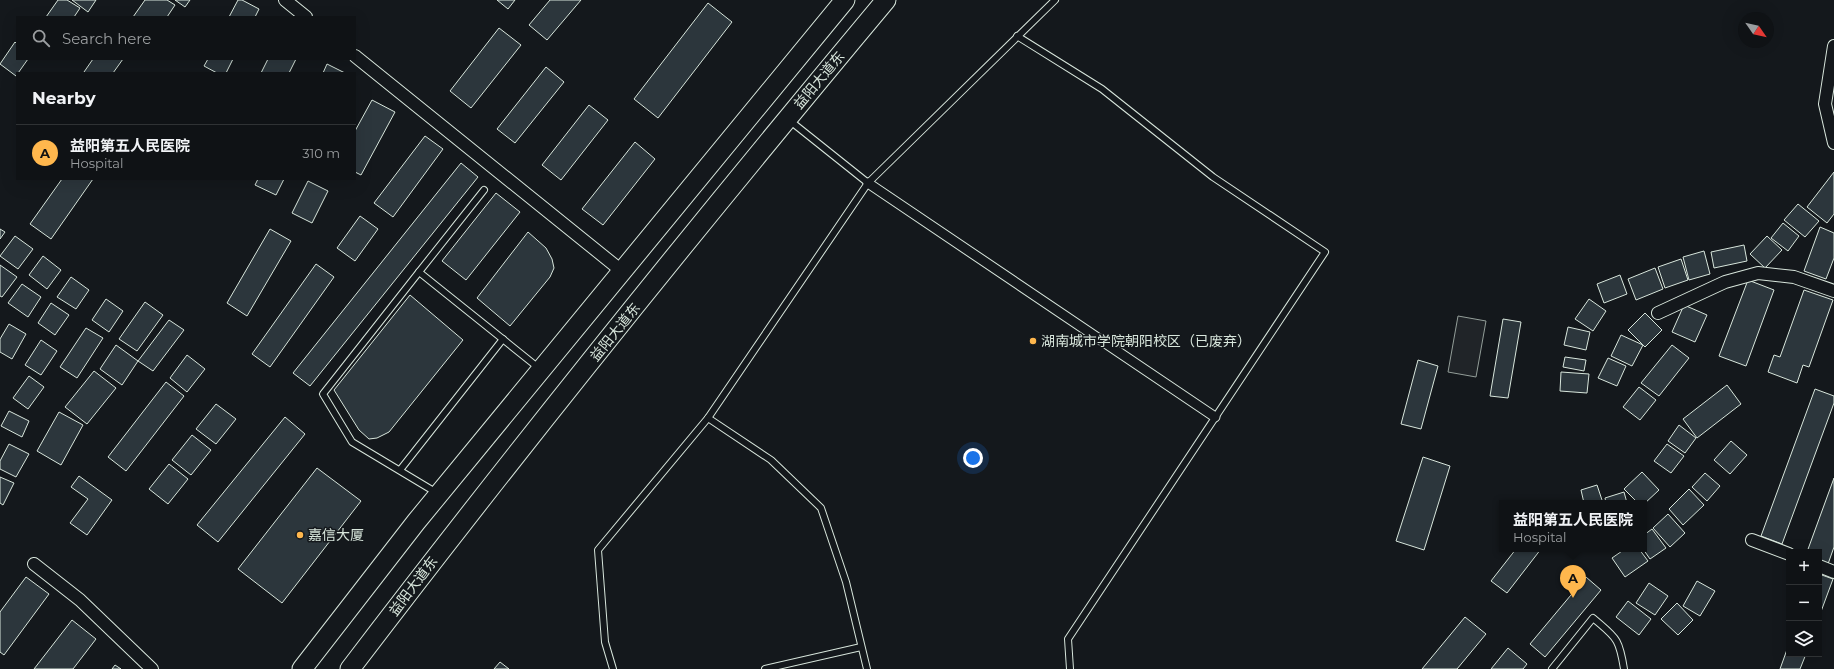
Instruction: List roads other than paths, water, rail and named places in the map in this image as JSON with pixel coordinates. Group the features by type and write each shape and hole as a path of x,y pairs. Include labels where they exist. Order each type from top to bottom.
{"main road":[{"path":"302,669 439,494 845,0"},
{"name":"益阳大道东","path":"350,669 449,539 787,118 886,0"}],"street":[{"path":"285,0 305,16"},
{"path":"1834,46 1825,104 1834,143"},
{"path":"356,57 622,272"},
{"path":"868,183 1215,417"},
{"path":"1658,313 1725,282 1758,273 1794,277 1834,291"},
{"path":"1752,540 1786,553"},
{"path":"34,564 80,600 152,669"},
{"path":"1822,567 1834,572"}],"lane":[{"path":"613,669 605,642 598,550 708,418 868,183 1055,0"},
{"path":"1017,36 1102,89 1213,177 1325,252 1068,639 1070,669"},
{"path":"787,118 868,183"},
{"path":"439,494 352,442 323,394 484,190"},
{"path":"419,272 542,370"},
{"path":"400,470 503,339"},
{"path":"708,418 771,460 821,508 846,582 866,669"},
{"path":"1552,669 1593,618 1617,638 1622,652 1624,669"},
{"path":"765,669 861,647"}],"place":[{"name":"湖南城市学院朝阳校区（已废弃）","path":"1033,341"},
{"name":"嘉信大厦","path":"300,535"},
{"name":"益阳第五人民医院","path":"1573,598"}]}
